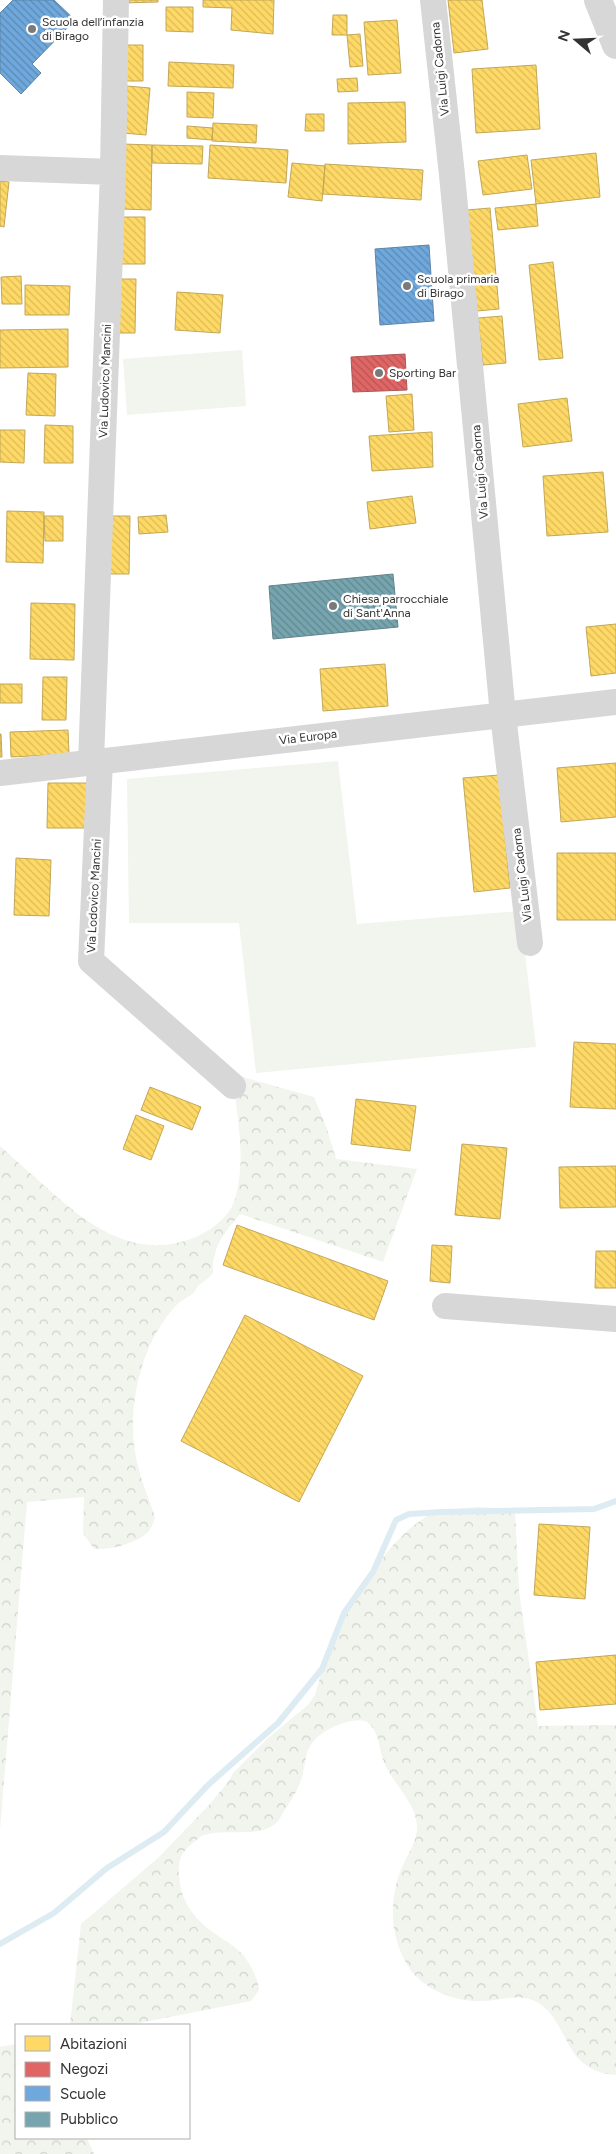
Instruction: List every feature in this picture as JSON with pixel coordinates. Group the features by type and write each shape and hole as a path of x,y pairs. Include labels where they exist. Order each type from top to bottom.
{"street":[{"name":"Via Ludovico Mancini","path":"96,762 113,172 116,0"},
{"name":"Via Luigi Cadorna","path":"433,0 453,184 503,715 530,944"},
{"path":"598,0 616,45"},
{"path":"0,168 113,172"},
{"name":"Via Europa","path":"0,773 616,702"},
{"name":"Via Lodovico Mancini","path":"96,762 91,961 233,1086"},
{"path":"445,1306 616,1319"}],"green space":[{"path":"242,350 246,406 127,415 123,359"},
{"path":"338,761 357,924 520,911 536,1047 256,1073 239,923 129,923 127,779"},
{"path":"232,1074 314,1097 326,1126 336,1159 417,1169 383,1262 240,1214 229,1228 217,1248 213,1273 193,1293 176,1306 162,1324 151,1343 137,1384 133,1429 135,1450 141,1476 155,1517 148,1532 137,1540 122,1545 94,1549 83,1533 84,1497 27,1502 0,1830 0,1146 90,1223 130,1242 151,1245 174,1244 209,1230 225,1216 233,1205 239,1184 241,1153"},
{"path":"478,1507 515,1510 519,1591 538,1726 616,1725 616,2075 599,2072 586,2065 577,2057 558,2024 540,2004 525,1998 476,2001 448,1996 430,1988 410,1969 398,1945 393,1918 393,1904 398,1878 413,1846 417,1825 408,1800 388,1770 382,1757 375,1731 370,1724 360,1720 337,1725 324,1732 314,1741 307,1753 302,1777 297,1789 274,1825 256,1831 214,1833 203,1836 189,1846 181,1857 179,1875 185,1901 200,1922 247,1960 256,1977 259,1990 251,2001 134,2024 70,2024 81,1924 159,1857 210,1804 233,1773 268,1738 308,1705 315,1695 332,1635 345,1607 363,1581 395,1543 409,1529 431,1513 441,1510"},
{"path":"15,2044 15,2139 87,2139 94,2154 0,2154 0,2047"}],"building: Abitazioni":[{"path":"122,0 158,0 158,2 122,3"},
{"path":"203,0 274,0 273,34 231,30 232,8 203,7"},
{"path":"448,0 482,0 488,49 454,53"},
{"path":"166,7 193,7 193,32 166,31"},
{"path":"333,15 347,15 347,35 332,35"},
{"path":"397,20 401,73 368,75 364,22"},
{"path":"360,34 363,66 350,67 347,35"},
{"path":"126,45 143,45 143,81 126,81"},
{"path":"169,62 234,65 233,88 168,86"},
{"path":"536,65 540,129 476,133 472,69"},
{"path":"357,78 358,91 338,92 337,79"},
{"path":"127,86 150,88 146,135 123,133"},
{"path":"187,92 214,93 213,118 187,117"},
{"path":"405,102 406,142 348,144 348,103"},
{"path":"306,114 324,114 324,131 305,131"},
{"path":"213,123 257,125 256,143 212,141"},
{"path":"187,126 213,128 212,140 187,138"},
{"path":"123,144 152,145 151,210 122,209"},
{"path":"152,145 203,146 202,164 152,163"},
{"path":"210,145 288,150 286,183 208,178"},
{"path":"596,153 600,197 536,204 531,160"},
{"path":"527,155 532,189 483,195 478,161"},
{"path":"292,163 325,166 322,201 288,197"},
{"path":"325,164 423,170 421,200 323,194"},
{"path":"0,181 9,182 4,227 0,226"},
{"path":"536,204 538,226 498,230 495,208"},
{"path":"490,208 499,309 477,311 467,210"},
{"path":"120,217 145,217 145,264 119,264"},
{"path":"553,262 563,358 539,360 529,265"},
{"path":"21,276 22,304 2,304 1,277"},
{"path":"118,279 136,279 135,333 117,333"},
{"path":"25,285 70,286 69,315 25,315"},
{"path":"177,292 223,295 220,333 175,330"},
{"path":"502,316 506,363 483,365 478,318"},
{"path":"68,329 68,367 0,368 0,330"},
{"path":"28,373 56,374 55,416 26,415"},
{"path":"412,394 414,430 389,432 386,396"},
{"path":"567,398 572,441 523,447 518,404"},
{"path":"45,425 73,426 73,463 44,463"},
{"path":"0,430 25,430 24,463 0,462"},
{"path":"432,432 433,467 372,471 369,436"},
{"path":"603,472 608,532 547,536 543,476"},
{"path":"412,496 416,523 370,529 367,502"},
{"path":"7,511 44,512 43,563 6,562"},
{"path":"166,515 168,532 139,534 138,517"},
{"path":"44,516 63,516 63,541 45,541"},
{"path":"110,516 130,516 129,574 109,574"},
{"path":"31,603 75,604 74,660 30,659"},
{"path":"616,624 616,673 591,676 586,627"},
{"path":"385,664 388,706 323,711 320,669"},
{"path":"43,677 67,677 66,720 42,720"},
{"path":"0,684 22,684 22,703 0,703"},
{"path":"68,730 69,754 11,757 10,732"},
{"path":"1,734 2,757 0,757"},
{"path":"616,763 616,817 561,822 557,768"},
{"path":"499,775 510,888 474,892 463,778"},
{"path":"48,783 89,783 88,828 47,828"},
{"path":"557,853 616,853 616,920 557,920"},
{"path":"16,858 51,860 49,916 14,915"},
{"path":"574,1042 616,1044 616,1109 570,1107"},
{"path":"150,1087 201,1107 192,1130 141,1110"},
{"path":"356,1099 416,1106 410,1151 351,1144"},
{"path":"136,1115 164,1126 151,1160 123,1149"},
{"path":"462,1144 507,1148 500,1219 455,1215"},
{"path":"616,1166 616,1207 560,1208 559,1167"},
{"path":"237,1225 388,1281 374,1320 223,1265"},
{"path":"432,1245 452,1246 450,1283 430,1281"},
{"path":"596,1251 616,1251 616,1288 595,1288"},
{"path":"245,1315 363,1376 299,1502 181,1441"},
{"path":"539,1524 590,1527 585,1599 534,1595"},
{"path":"616,1655 616,1704 540,1710 536,1662"}],"building: Negozi":[{"name":"Sporting Bar","path":"405,354 407,390 353,392 351,357"}],"building: Scuole":[{"path":"13,0 54,0 75,20 32,64 41,73 21,94 0,73 0,13"},
{"path":"429,245 434,321 380,325 375,249"}],"building: Pubblico":[{"name":"Chiesa parrocchiale di Sant'Anna","path":"393,574 398,627 273,639 269,586"}],"waterway":[{"path":"0,1944 54,1913 107,1868 164,1832 208,1785 278,1723 322,1669 344,1613 373,1572 396,1520 409,1514 442,1512 594,1509 616,1501"}],"place":[{"name":"Scuola dell’infanzia di Birago","path":"32,29"},
{"name":"Scuola primaria di Birago","path":"407,286"},
{"name":"Sporting Bar","path":"379,373"},
{"name":"Chiesa parrocchiale di Sant'Anna","path":"333,606"}]}
